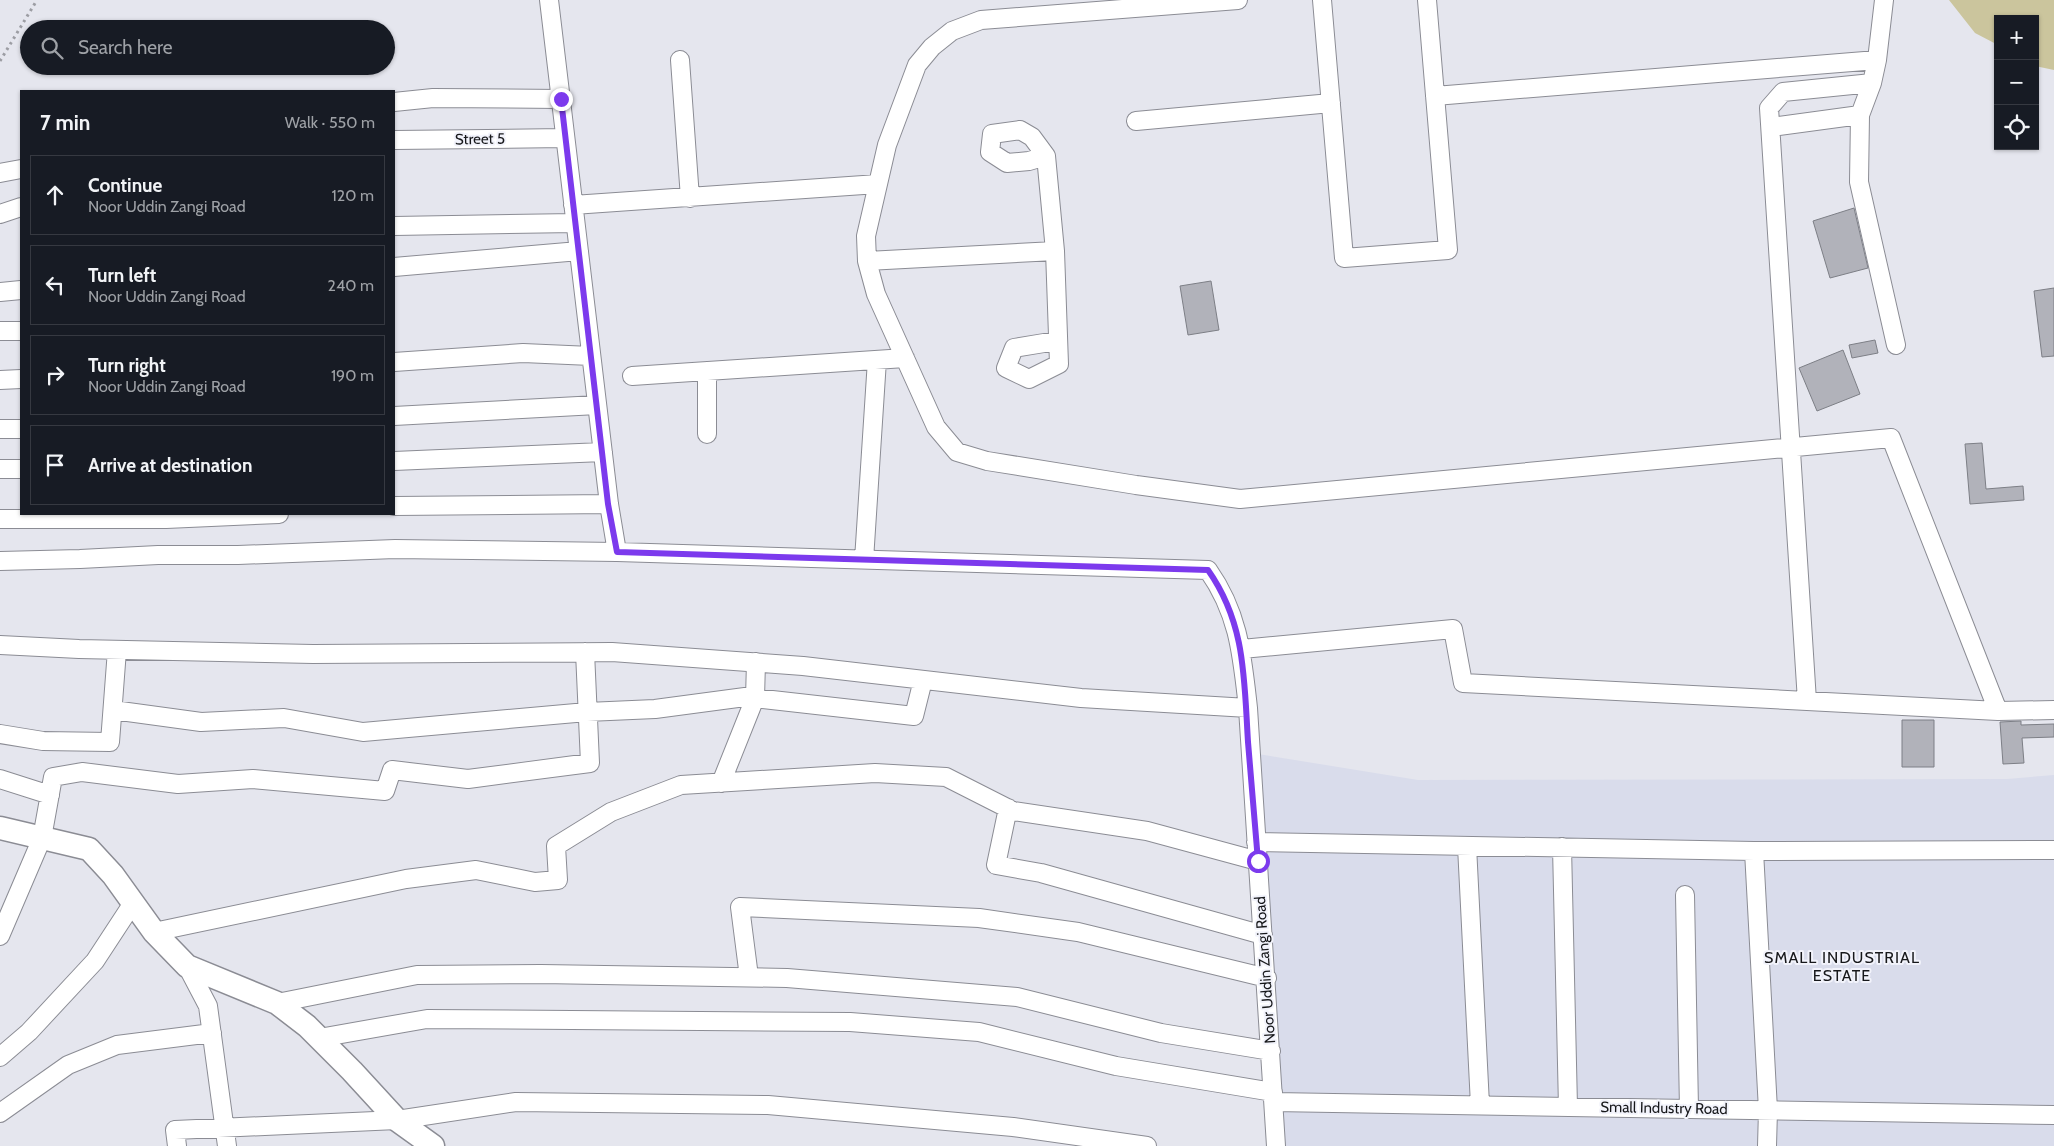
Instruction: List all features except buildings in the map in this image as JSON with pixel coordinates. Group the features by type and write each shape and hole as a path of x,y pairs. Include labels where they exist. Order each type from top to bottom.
{"main road":[{"path":"0,828 90,848 113,875 154,932 187,966 276,1003 307,1026 352,1071 396,1120 433,1146"}],"street":[{"path":"549,0 608,504 617,552"},
{"path":"1238,0 982,20 952,31 932,47 917,65 887,145 866,236 867,261 876,294 936,427 957,452 987,461 1136,485 1240,499 1891,438 1998,710"},
{"path":"1322,0 1344,258 1448,250 1427,0"},
{"path":"1884,0 1877,60 1872,83 1860,115 1859,182 1896,345"},
{"path":"680,60 690,198"},
{"path":"1435,96 1877,60"},
{"path":"1807,701 1769,108 1783,92 1872,83"},
{"path":"395,102 433,98 561,99"},
{"path":"1136,121 1331,103"},
{"path":"1770,127 1860,115"},
{"name":"Street 5","path":"395,140 565,138"},
{"path":"1046,156 1055,251 1058,343"},
{"path":"0,172 20,169"},
{"path":"573,205 878,184"},
{"path":"0,214 20,207"},
{"path":"395,226 575,223"},
{"path":"867,261 1055,251"},
{"path":"395,267 579,252"},
{"path":"0,292 20,290"},
{"path":"0,331 20,331"},
{"path":"395,362 523,353 591,356"},
{"path":"632,376 905,358"},
{"path":"864,560 877,360"},
{"path":"707,371 707,434"},
{"path":"0,380 20,379"},
{"path":"395,416 597,405"},
{"path":"0,429 20,429"},
{"path":"395,460 602,452"},
{"path":"0,469 20,469"},
{"path":"395,506 608,504"},
{"path":"0,519 166,519 256,515"},
{"name":"Noor Uddin Zangi Road","path":"0,561 394,549 617,552 1208,570 1222,590 1242,649 1248,708 1267,978 1276,1146"},
{"path":"1242,649 1453,629 1463,684 1998,710 2054,710"},
{"path":"0,645 117,650 313,654 612,652 804,666 1082,698 1248,708"},
{"path":"0,734 43,741 110,742 117,650"},
{"path":"0,936 42,838 53,777 82,772 178,784 253,779 385,791 392,770 468,779 590,763 584,652"},
{"path":"722,783 754,698 756,662"},
{"path":"113,710 201,722 284,718 363,732 587,712 655,709 745,697 914,716 923,680"},
{"path":"154,932 406,879 476,870 535,882 558,880 556,846 611,812 682,785 875,773 946,777 1013,811 1147,831 1258,861"},
{"path":"0,779 50,795"},
{"path":"1008,808 996,865 1041,872 1264,935"},
{"path":"1256,842 1754,851 2054,850"},
{"path":"1467,846 1480,1105"},
{"path":"1562,848 1568,1107"},
{"path":"1754,851 1768,1110 1768,1146"},
{"path":"1685,895 1689,1109"},
{"path":"0,1057 29,1032 95,960 133,902"},
{"path":"749,977 740,907 979,918 1078,932 1267,978"},
{"path":"187,966 208,1006 227,1146"},
{"path":"276,1003 418,975 541,974 787,978 1017,997 1161,1033 1271,1051"},
{"name":"Small Industry Road","path":"319,1038 427,1019 850,1022 978,1032 1116,1066 1273,1097 1480,1105 2054,1115"},
{"path":"0,1113 68,1065 117,1045 212,1033"},
{"path":"177,1146 175,1130 332,1121 396,1120 516,1102 768,1105 1013,1127 1147,1146"}],"path":[{"path":"25,20 37,0"},
{"path":"0,61 20,28"}],"shaded area":[{"path":"1949,0 2054,0 2054,70 2039,67 2039,15 1994,15 1994,43 1975,33"},
{"path":"1258,754 1418,780 2007,779 2054,775 2054,1146 1283,1146"}],"district":[{"name":"SMALL INDUSTRIAL ESTATE","path":"1842,966"}],"route":[{"path":"561,99 608,504 617,552 1208,570 1222,590 1242,649 1248,708 1248,740 1258,861"}]}
